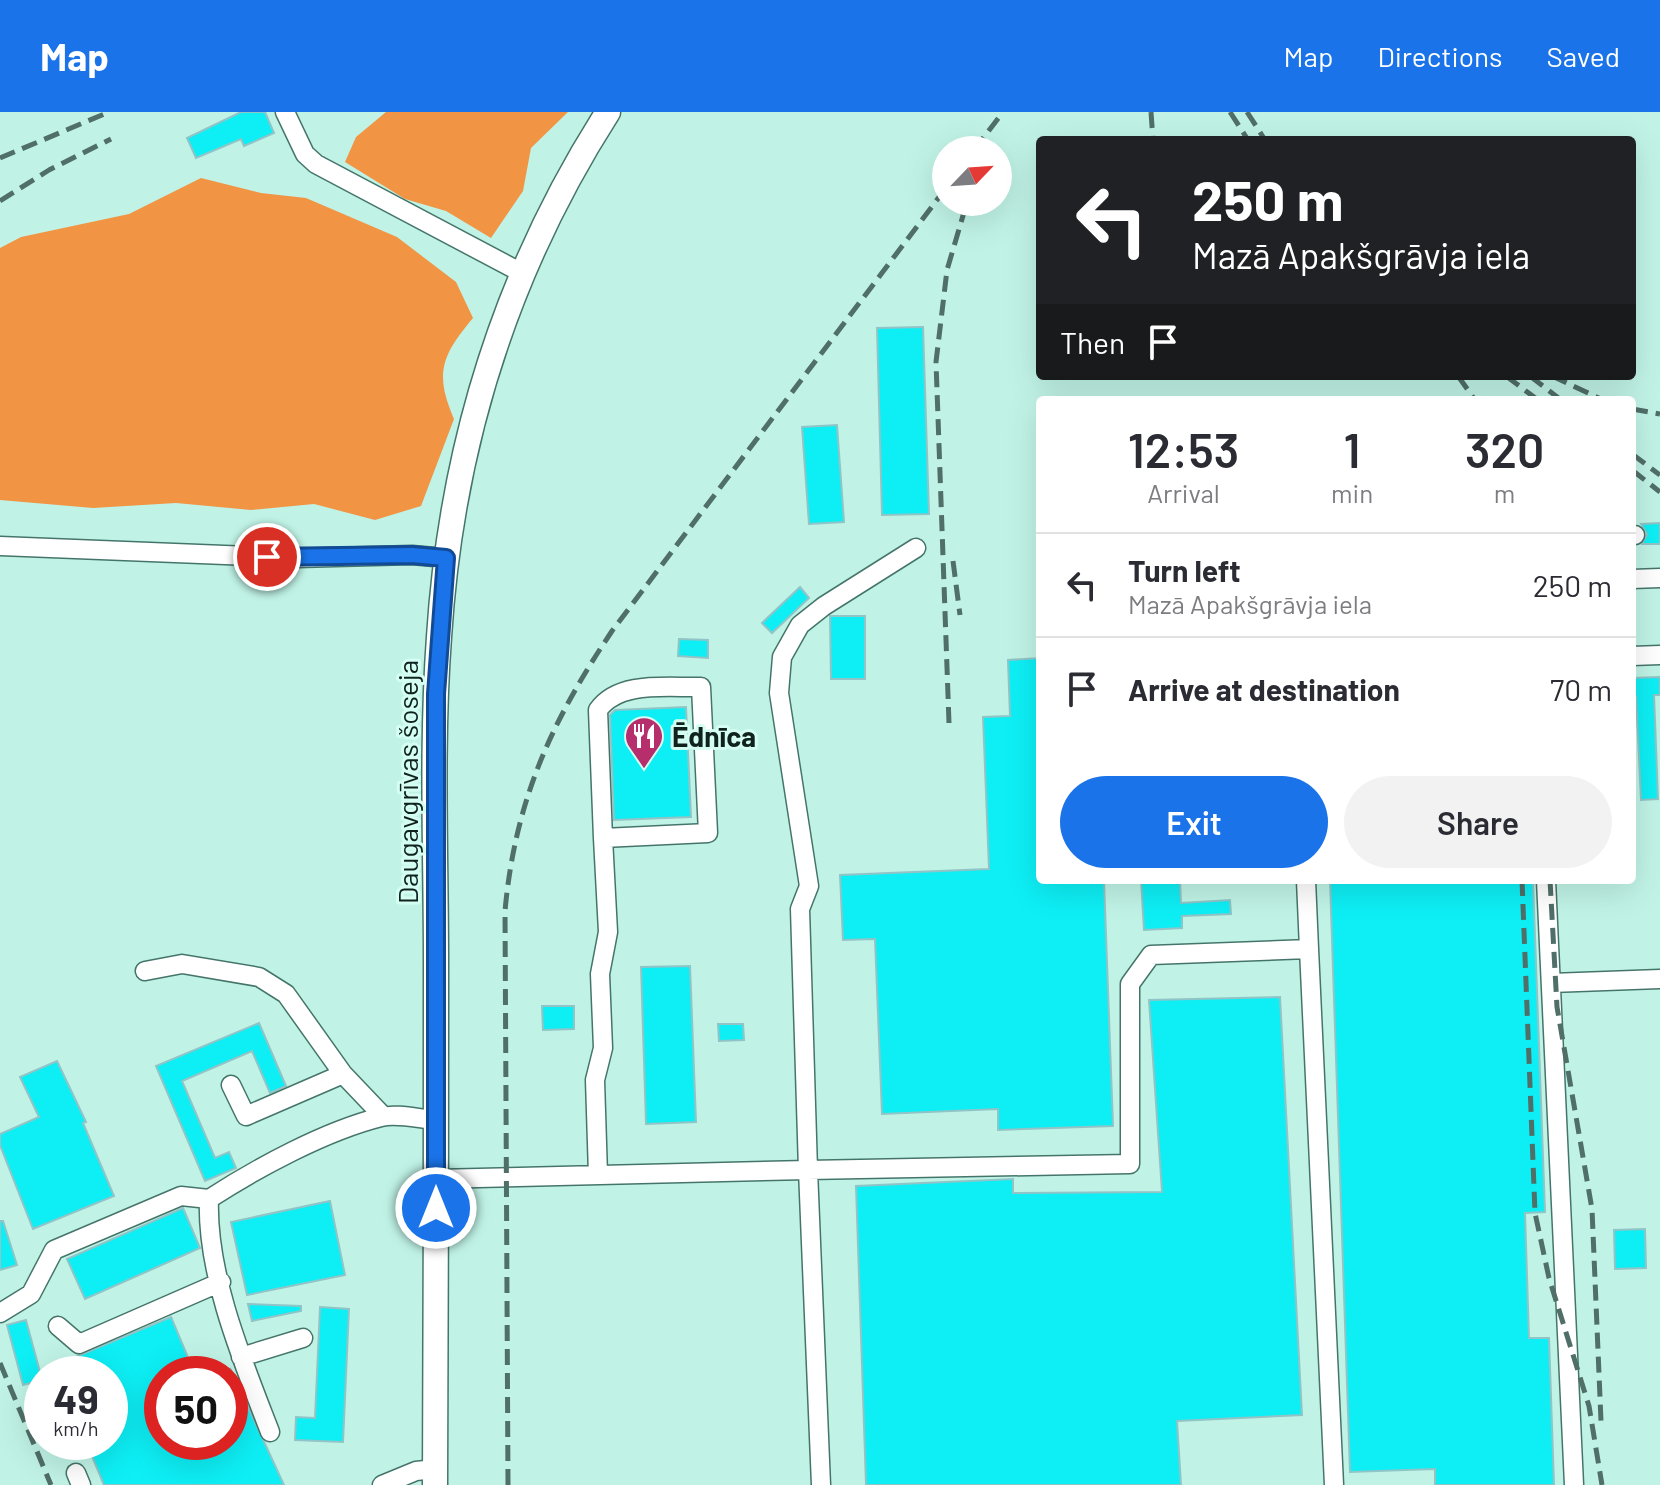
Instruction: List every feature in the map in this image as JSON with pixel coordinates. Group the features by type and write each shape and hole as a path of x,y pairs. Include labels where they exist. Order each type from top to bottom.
{"main road":[{"name":"Daugavgrīvas šoseja","path":"435,1477 437,675 446,558 476,405 522,273 577,161 608,112"}],"street":[{"path":"285,112 305,154 316,164 522,273"},
{"path":"0,546 297,558 412,555 446,558"},
{"path":"821,1485 800,909 809,886 779,693 782,657 800,625 824,606 916,548"},
{"path":"1636,579 1660,578"},
{"path":"1636,656 1660,655"},
{"path":"598,1175 595,1080 603,1048 600,974 608,932 603,838 598,710 607,697 625,690 701,687 708,833 603,838"},
{"path":"1306,884 1334,1485"},
{"path":"1546,884 1574,1485"},
{"path":"436,1179 1130,1164 1130,984 1151,955 1309,949"},
{"path":"145,971 182,964 259,977 286,994 343,1074 383,1116"},
{"path":"1551,983 1660,979"},
{"path":"231,1085 246,1116 343,1074"},
{"path":"0,1313 31,1294 54,1250 181,1196 209,1199 238,1180 314,1143 383,1116 436,1120"},
{"path":"209,1199 208,1232 241,1356"},
{"path":"58,1326 79,1344 221,1282"},
{"path":"244,1356 303,1338"},
{"path":"248,1375 270,1432"},
{"path":"382,1485 416,1471 435,1477"}],"shaded area":[{"path":"386,112 568,112 531,148 523,191 491,238 446,211 405,199 345,162 356,137"},
{"path":"201,178 261,193 306,198 397,237 456,282 473,318 454,343 444,365 444,389 454,419 421,506 375,520 314,504 251,510 176,503 93,508 0,500 0,248 21,237 129,214"}],"building":[{"path":"241,112 265,112 274,133 244,146 241,139 196,158 187,138"},
{"path":"923,327 929,514 882,515 877,328"},
{"path":"837,425 844,522 809,524 802,427"},
{"path":"1660,523 1660,544 1642,544 1647,534 1641,524"},
{"path":"800,587 809,598 772,633 762,623"},
{"path":"830,616 865,616 865,679 831,679"},
{"path":"679,639 708,640 708,658 678,656"},
{"path":"1036,658 1036,884 1104,884 1113,1126 998,1130 998,1109 882,1114 875,939 843,940 840,875 989,869 983,717 1010,716 1008,660"},
{"path":"1660,677 1660,695 1654,695 1658,799 1641,800 1636,678"},
{"path":"686,707 691,817 614,820 610,715 615,710"},
{"path":"1141,884 1180,884 1181,903 1230,900 1231,914 1182,916 1182,928 1144,930"},
{"path":"1330,884 1533,884 1545,1212 1525,1213 1529,1338 1549,1338 1554,1485 1435,1485 1435,1469 1350,1472"},
{"path":"690,966 696,1122 646,1124 641,967"},
{"path":"1280,997 1302,1415 1177,1421 1181,1485 866,1485 856,1186 1013,1179 1013,1193 1162,1192 1149,1000"},
{"path":"542,1006 574,1006 574,1029 543,1030"},
{"path":"259,1023 286,1086 270,1093 252,1051 182,1081 215,1158 229,1152 236,1168 205,1181 156,1066"},
{"path":"718,1024 743,1024 744,1040 719,1041"},
{"path":"57,1061 86,1122 83,1123 114,1196 33,1229 0,1145 0,1134 39,1117 20,1077"},
{"path":"330,1201 345,1275 247,1295 231,1222"},
{"path":"183,1208 200,1248 85,1299 67,1259"},
{"path":"0,1221 3,1221 17,1265 0,1270"},
{"path":"1645,1229 1646,1268 1615,1269 1614,1230"},
{"path":"248,1304 301,1306 301,1311 252,1321"},
{"path":"320,1307 349,1309 343,1442 295,1440 296,1417 315,1418"},
{"path":"171,1317 187,1356 144,1356 144,1460 248,1460 248,1407 284,1485 104,1485 94,1460 128,1460 128,1356 78,1356"},
{"path":"26,1320 36,1356 24,1356 23,1385 7,1325"}],"railway":[{"path":"0,158 109,112"},
{"path":"985,136 1003,112"},
{"path":"1151,112 1153,136"},
{"path":"1230,112 1245,136"},
{"path":"1247,112 1262,136"},
{"path":"0,201 49,170 111,139"},
{"path":"508,1485 505,911 517,834 527,798 554,731 612,631 932,207"},
{"path":"949,723 936,362 947,270 963,216"},
{"path":"1461,380 1472,396"},
{"path":"1511,380 1533,396"},
{"path":"1535,380 1556,396"},
{"path":"1560,380 1594,396"},
{"path":"1636,410 1660,414"},
{"path":"1636,457 1660,475"},
{"path":"1636,473 1660,492"},
{"path":"953,561 960,615"},
{"path":"1522,884 1535,1213 1549,1278 1589,1406 1602,1485"},
{"path":"1550,884 1557,1007 1592,1209 1601,1421"},
{"path":"0,1363 51,1485"}],"place":[{"name":"Ēdnīca","path":"644,770"}],"route":[{"path":"267,557 412,555 446,558 436,694 436,1208"}]}
